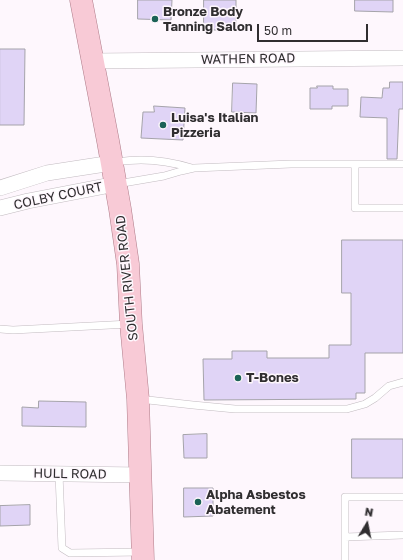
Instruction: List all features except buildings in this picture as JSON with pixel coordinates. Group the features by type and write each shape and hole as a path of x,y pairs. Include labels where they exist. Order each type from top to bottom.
{"main road":[{"name":"SOUTH RIVER ROAD","path":"81,0 116,184 128,264 131,324 138,399 143,556"}],"street":[{"name":"WATHEN ROAD","path":"93,61 403,58"},
{"name":"COLBY COURT","path":"0,188 46,173 112,163"},
{"name":"COLBY COURT","path":"0,208 116,184"},
{"name":"HULL ROAD","path":"0,473 141,475"}],"lane":[{"path":"112,163 140,160 163,162 194,168"},
{"path":"116,184 145,180 194,168 290,164 403,164"},
{"path":"355,164 355,208 403,208"},
{"path":"0,329 13,330 131,324"},
{"path":"138,399 236,409 347,409 365,404 389,386 403,382"},
{"path":"59,474 62,548 70,553 143,556"},
{"path":"345,560 345,497 403,497"},
{"path":"345,537 403,535"}],"place":[{"name":"Bronze Body Tanning Salon","path":"155,19"},
{"name":"Luisa's Italian Pizzeria","path":"163,125"},
{"name":"T-Bones","path":"238,378"},
{"name":"Alpha Asbestos Abatement","path":"198,502"}]}
